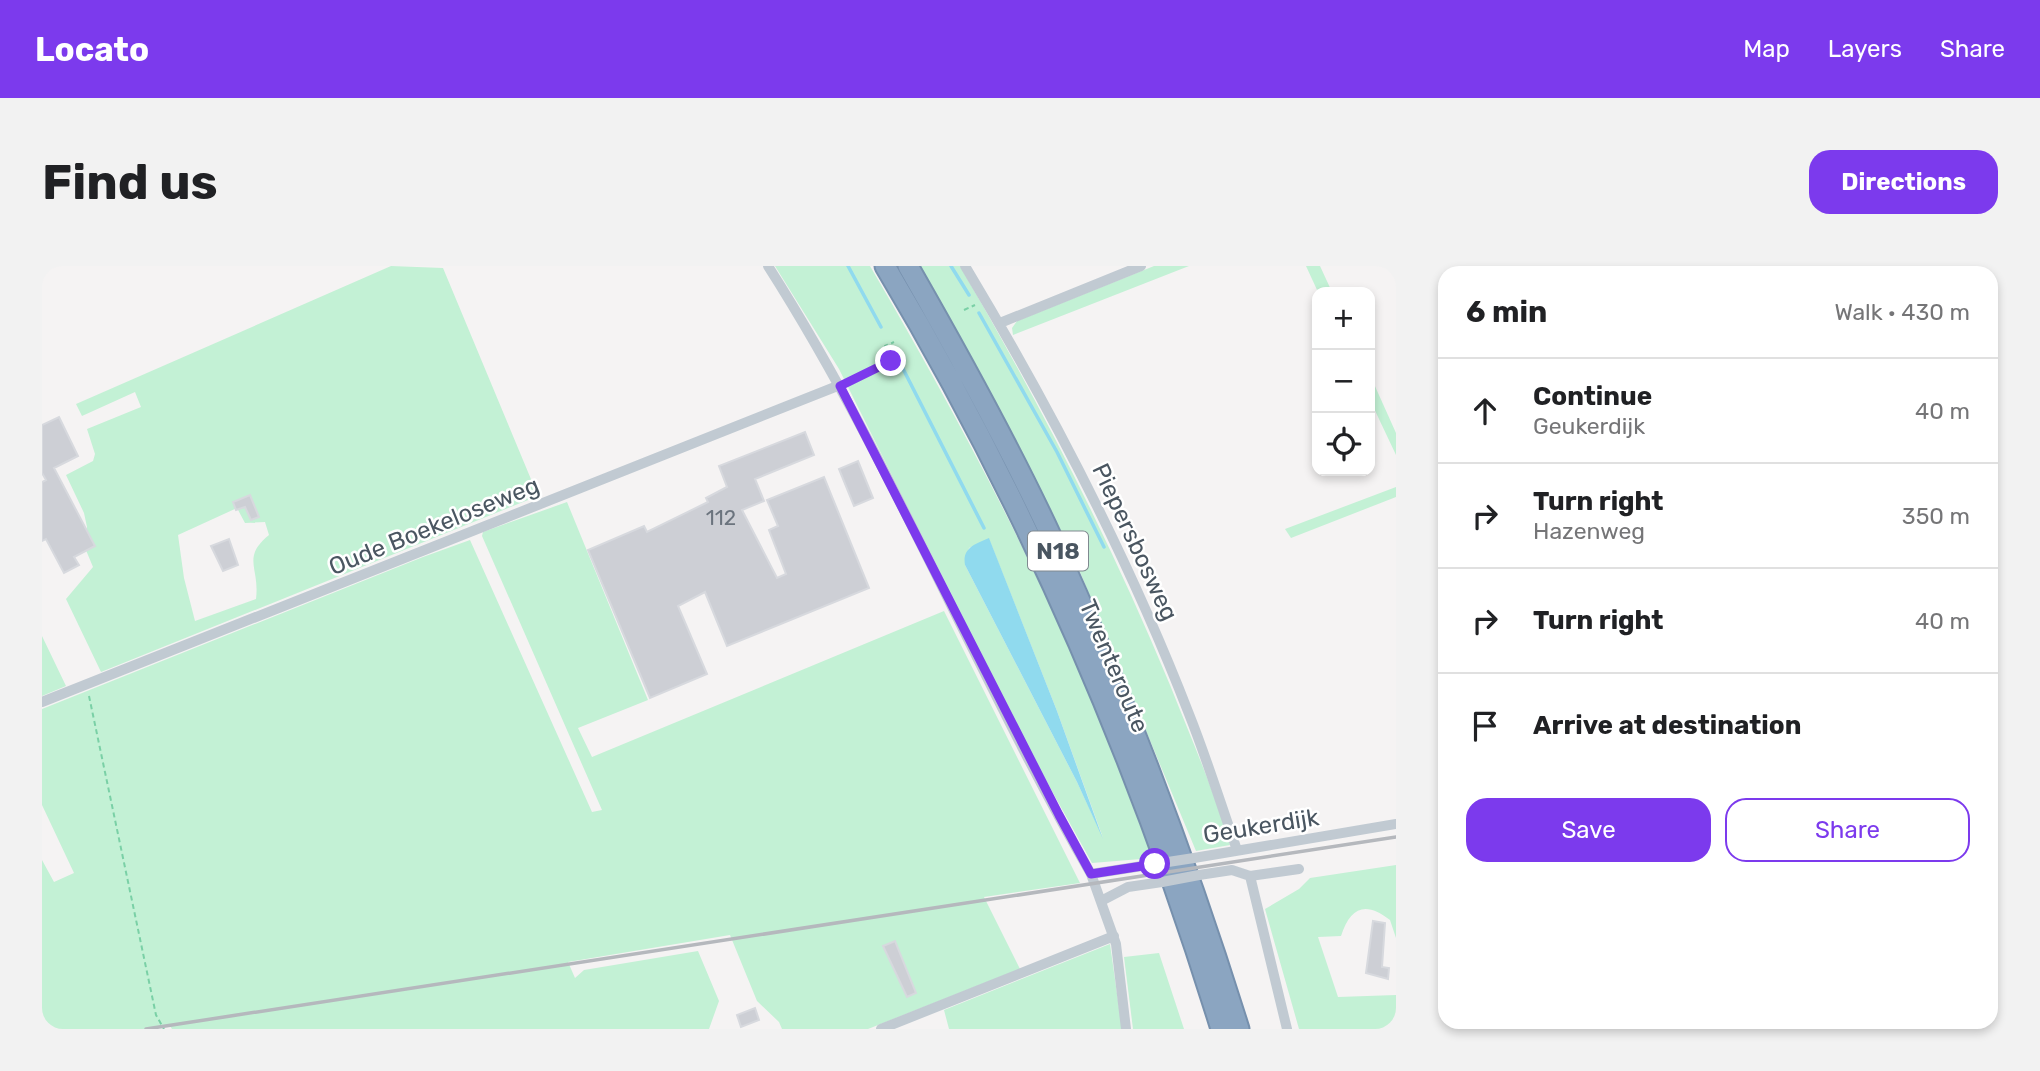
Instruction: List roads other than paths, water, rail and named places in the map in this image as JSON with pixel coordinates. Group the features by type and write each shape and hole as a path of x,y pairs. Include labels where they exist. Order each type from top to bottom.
{"highway":[{"name":"Twenteroute","path":"885,266 976,431 1078,642 1156,832 1221,1029"},
{"name":"Twenteroute","path":"908,266 1004,442 1052,537 1172,825 1239,1029"}],"street":[{"path":"768,266 840,386 1091,874 1103,900 1114,936 1126,1029"},
{"name":"Piepersbosweg","path":"965,266 1000,323 1068,449 1132,578 1189,714 1237,850"},
{"path":"1000,323 1141,266"},
{"name":"Oude Boekeloseweg","path":"42,702 840,386"},
{"name":"Geukerdijk","path":"1091,874 1396,824"},
{"name":"Geukerdijk","path":"1103,900 1128,887 1199,875 1232,870 1250,876 1299,869"},
{"path":"1250,876 1287,1029"},
{"path":"881,1029 1114,936"}],"water":[{"path":"989,538 1057,711 1103,839 1077,782 965,565 968,551"}],"waterway":[{"path":"848,266 881,327"},
{"path":"951,266 969,295"},
{"path":"979,313 1057,452 1104,547"},
{"path":"895,353 984,528"}],"railway":[{"path":"146,1029 1396,837"}]}
